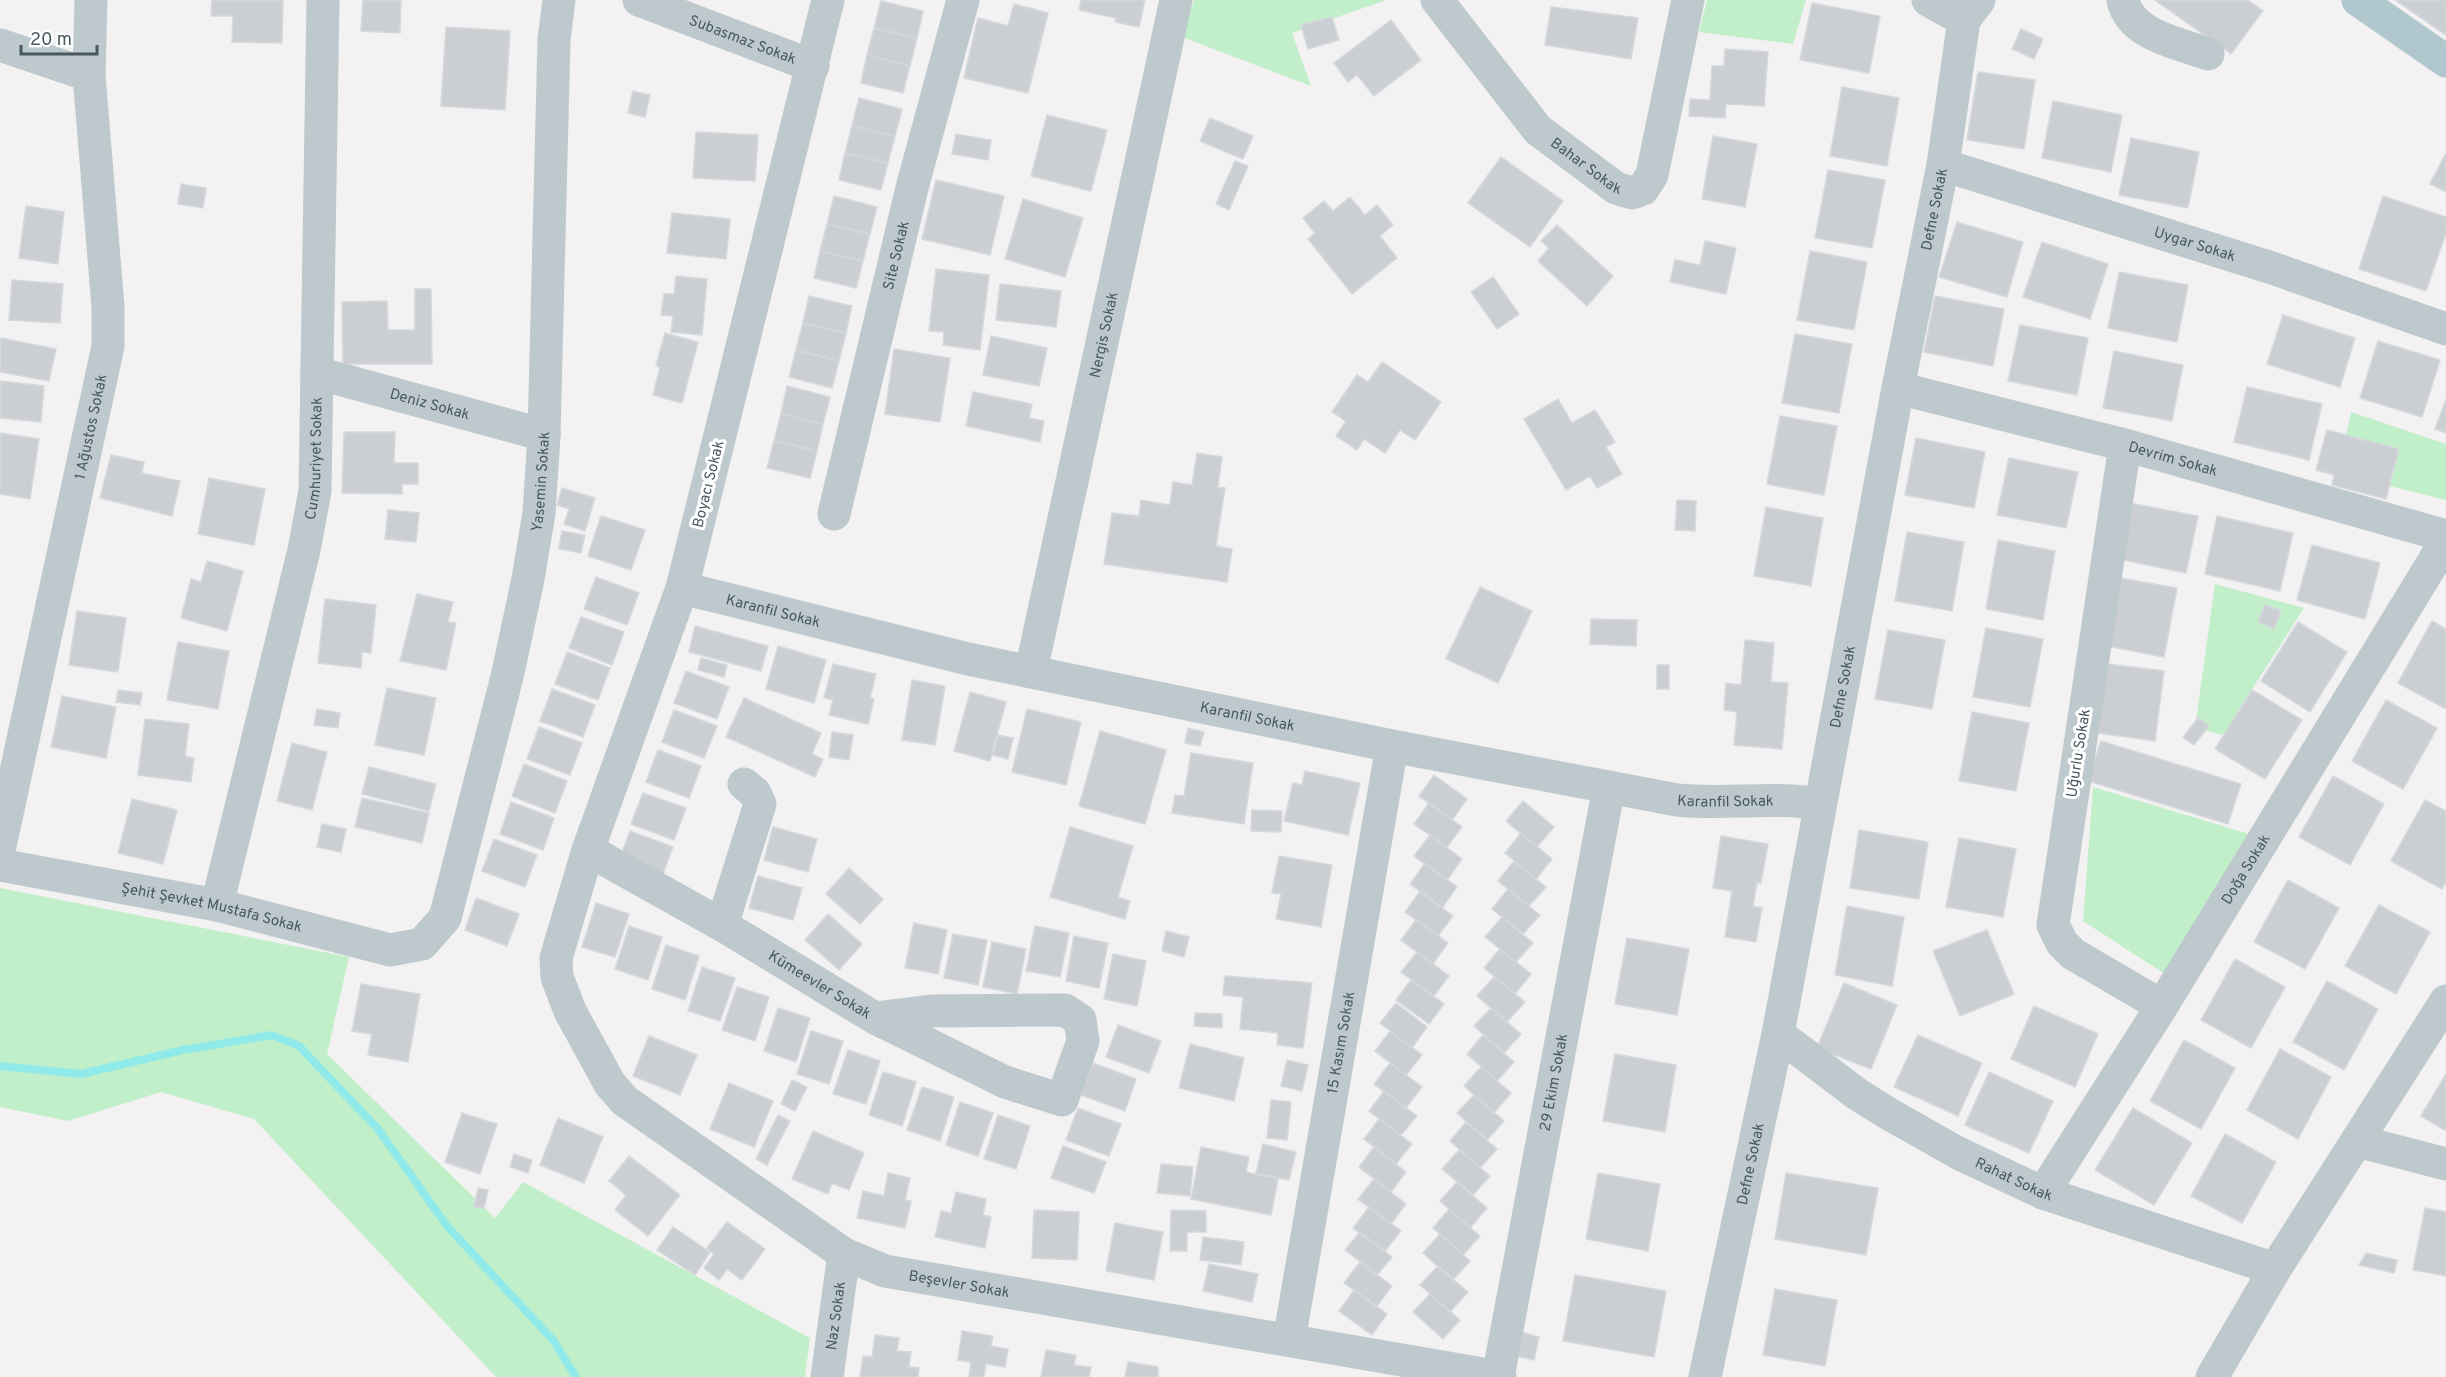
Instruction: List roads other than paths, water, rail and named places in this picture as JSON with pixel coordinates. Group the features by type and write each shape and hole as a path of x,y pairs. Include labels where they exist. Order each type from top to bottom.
{"main road":[{"path":"2358,0 2446,61"}],"street":[{"name":"1 Ağustos Sokak","path":"0,846 108,346 108,307 89,75 91,0"},
{"name":"Cumhuriyet Sokak","path":"217,905 310,524 317,455 323,0"},
{"name":"Yasemin Sokak","path":"422,944 445,918 507,677 534,543 544,435 554,40 559,0"},
{"name":"Subasmaz Sokak","path":"639,0 813,66"},
{"name":"Boyacı Sokak","path":"556,958 588,850 682,588 828,0"},
{"name":"Site Sokak","path":"834,514 913,184 963,0"},
{"name":"Nergis Sokak","path":"1031,672 1176,0"},
{"name":"Bahar Sokak","path":"1437,0 1534,126 1612,186 1632,193 1643,189 1652,175 1688,0"},
{"path":"1928,0 1972,10"},
{"path":"2123,0 2126,13 2145,31 2208,54"},
{"name":"Defne Sokak","path":"1705,1377 1778,1034 1898,388 1972,10"},
{"path":"0,45 89,75"},
{"name":"Uygar Sokak","path":"1943,165 2272,268 2446,329"},
{"name":"Deniz Sokak","path":"317,373 544,435"},
{"name":"Devrim Sokak","path":"1898,388 2125,445 2446,536"},
{"name":"Uğurlu Sokak","path":"2125,445 2054,925 2061,942 2073,954 2162,1006"},
{"name":"Doğa Sokak","path":"2043,1194 2162,1006 2446,541"},
{"name":"Karanfil Sokak","path":"682,588 868,636 1392,747 1694,802 1784,799 1820,804"},
{"name":"15 Kasım Sokak","path":"1288,1340 1392,747"},
{"path":"722,926 760,804 755,793 744,784"},
{"name":"29 Ekim Sokak","path":"1499,1377 1609,787"},
{"name":"Kümeevler Sokak","path":"588,850 722,926 875,1018 1005,1082 1062,1100 1083,1041 1080,1020 1065,1010 931,1011 875,1018"},
{"name":"Şehit Şevket Mustafa Sokak","path":"0,865 217,905 390,950 422,944"},
{"name":"Beşevler Sokak","path":"556,958 557,977 570,1011 616,1092 844,1254 885,1271 1499,1377"},
{"path":"2212,1377 2275,1269 2446,1001"},
{"name":"Rahat Sokak","path":"1778,1034 1889,1114 1958,1153 2043,1194 2275,1269"},
{"path":"2357,1141 2446,1164"},
{"name":"Naz Sokak","path":"827,1377 844,1254"}],"waterway":[{"path":"0,1066 81,1074 183,1050 272,1035 299,1046 378,1129 447,1226 553,1340 576,1377"}]}
